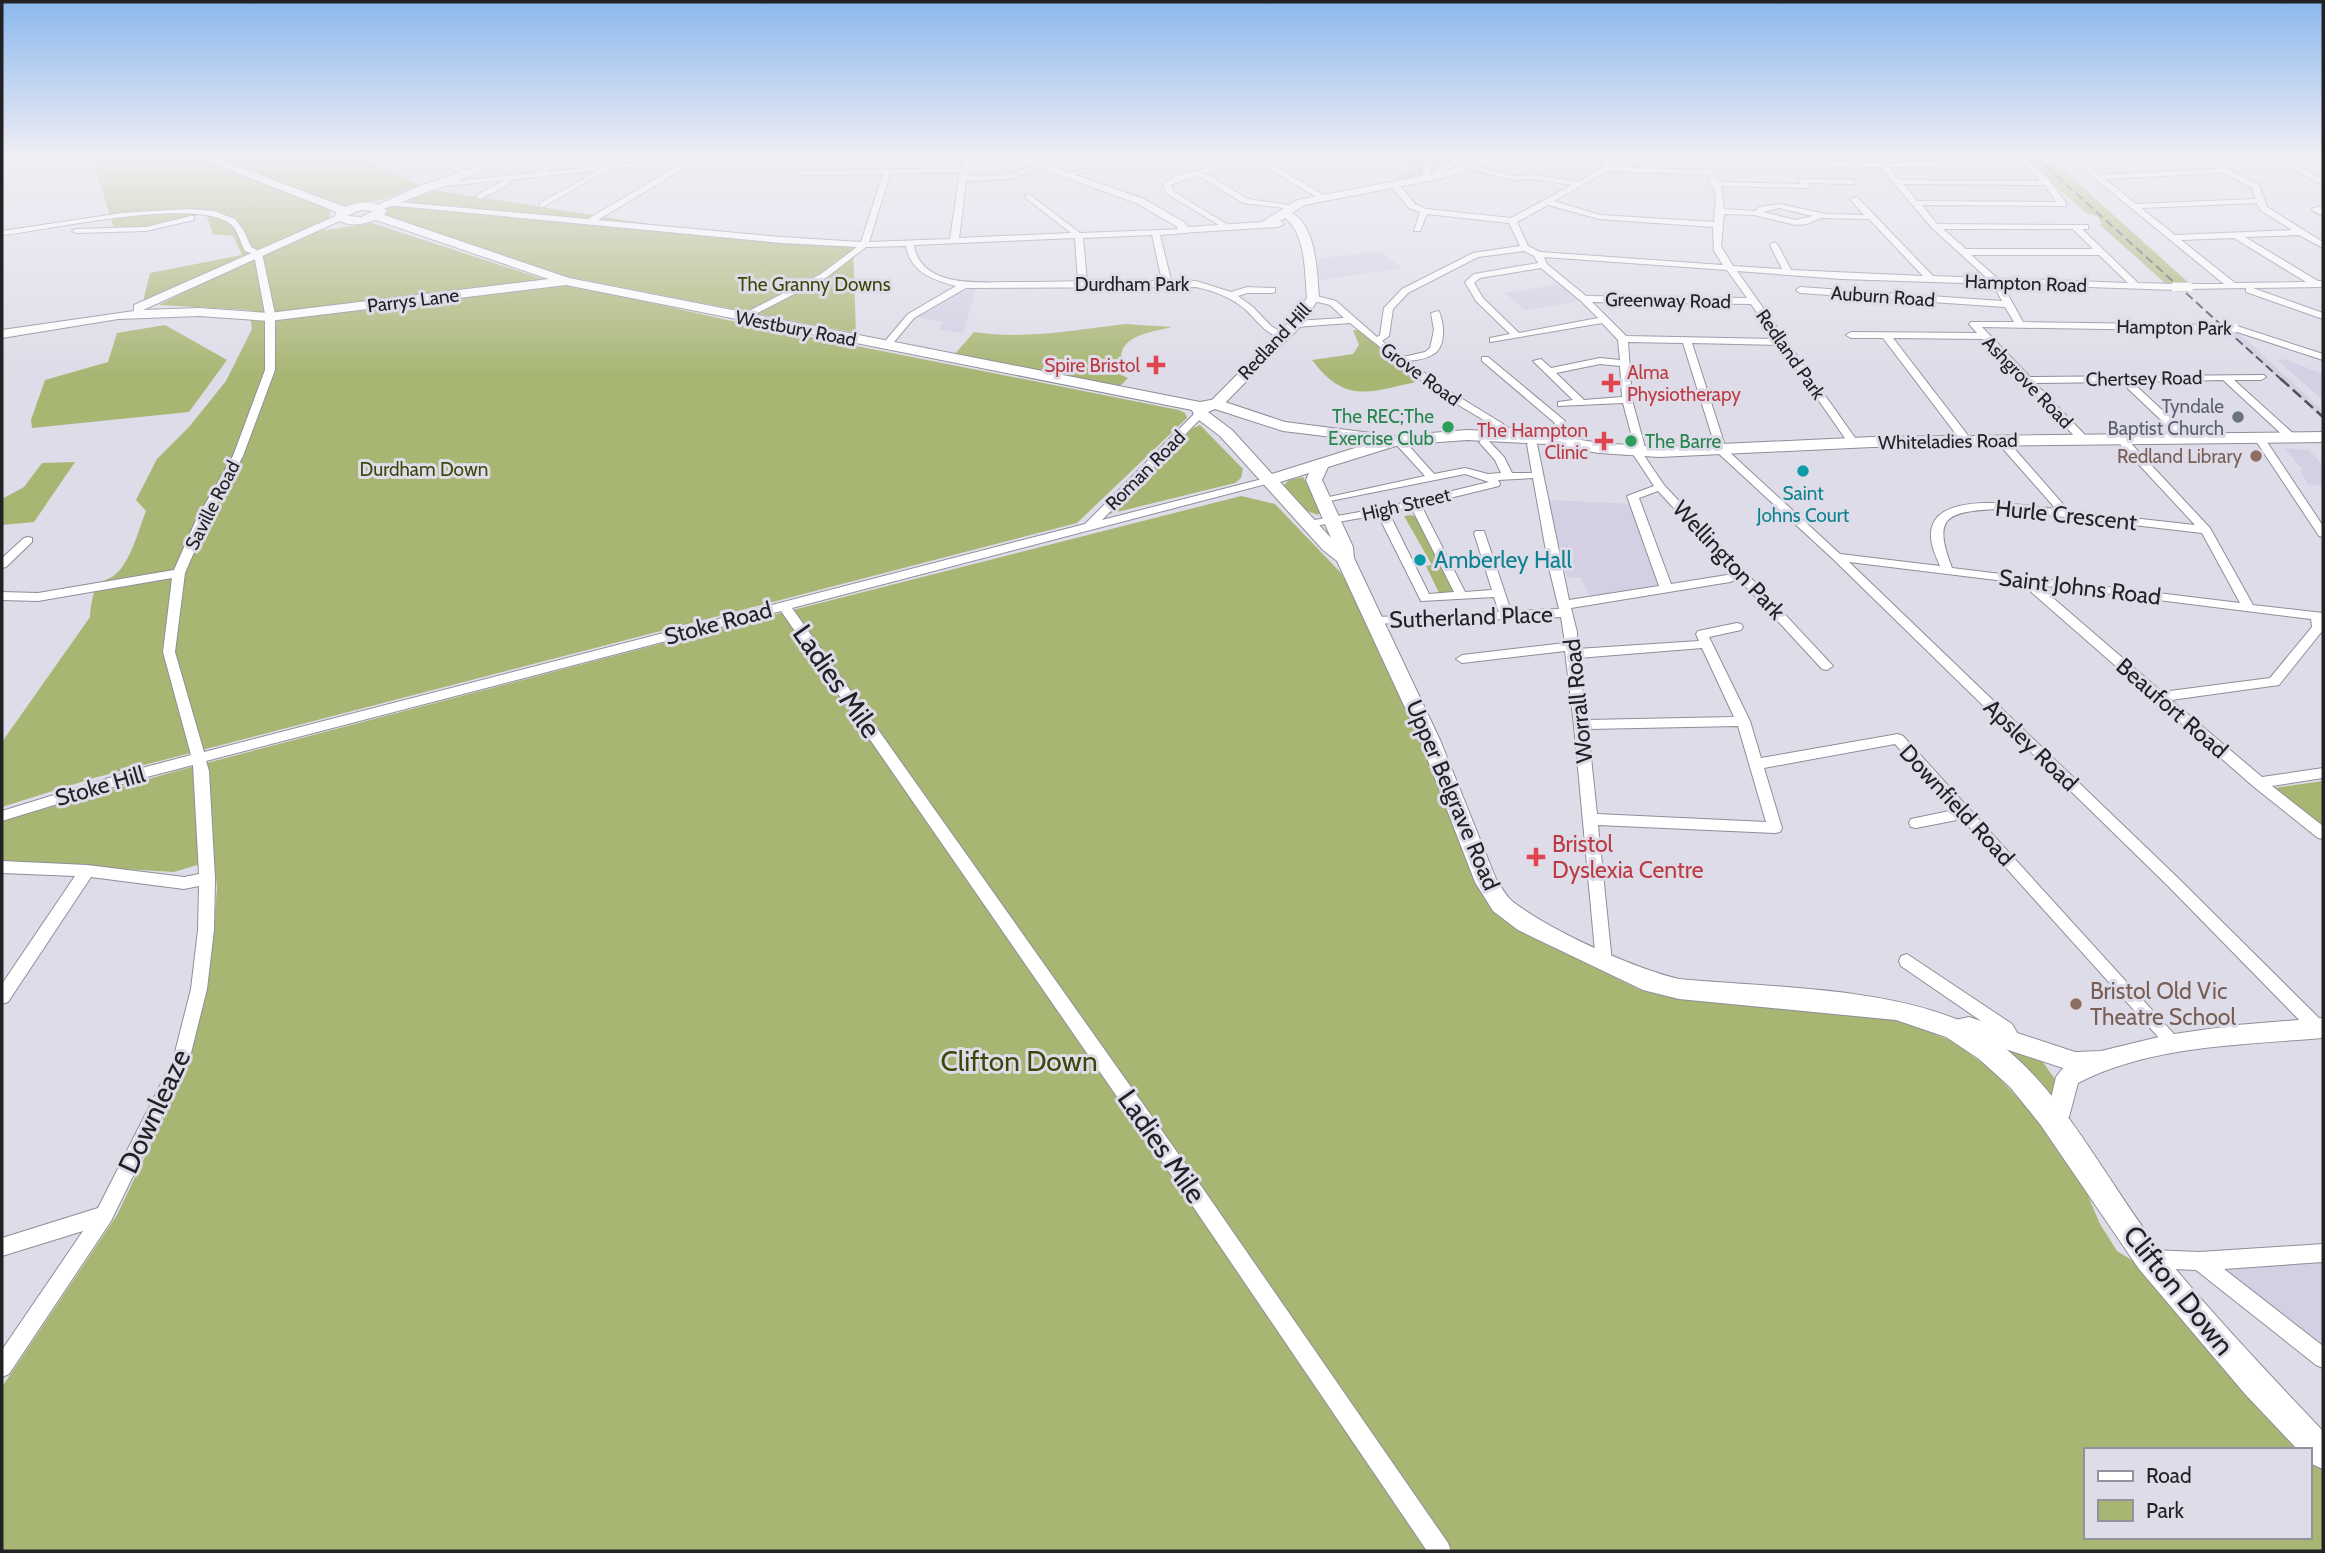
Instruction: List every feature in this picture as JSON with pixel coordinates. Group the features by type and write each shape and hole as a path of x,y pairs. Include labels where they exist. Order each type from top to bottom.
{"main road":[{"name":"Parrys Lane","path":"118,315 182,290 258,253 317,229"},
{"name":"Westbury Road","path":"409,229 556,282 753,315 1205,407 1352,444"},
{"path":"1178,231 1203,229"},
{"name":"Redland Hill","path":"1205,407 1295,324 1313,298 1309,258 1293,229"},
{"name":"Parrys Lane","path":"2,334 118,315 199,312 273,315 556,282"},
{"name":"Upper Belgrave Road","path":"1205,407 1308,524 1345,558"},
{"path":"1226,433 1227,422 1249,417"},
{"name":"Whiteladies Road","path":"1270,480 1324,461 1352,444 1397,440 1532,440 1639,451 1853,442 2323,437"},
{"name":"Upper Belgrave Road","path":"1324,461 1314,480 1344,547 1345,558 1430,740 1491,891 1502,905 1519,919 1643,980 1679,989 1896,1010 1954,1029"},
{"path":"1954,1029 1969,1027 2075,1062 2101,1060 2175,1044 2321,1028"},
{"name":"Clifton Down","path":"1954,1029 1988,1051 2009,1070 2049,1116 2148,1259 2256,1383 2323,1453"},
{"path":"2049,1116 2061,1109 2068,1077 2101,1060"}],"street":[{"path":"2,233 42,229"},
{"path":"2,241 80,231 130,229"},
{"path":"238,229 247,248 258,253"},
{"path":"682,229 864,244 954,243 1178,231"},
{"path":"753,315 848,261 864,244 869,229"},
{"path":"954,243 956,229"},
{"path":"1071,229 1079,236 1083,284"},
{"path":"1516,229 1525,248"},
{"name":"Redland Park","path":"1717,229 1716,244 1728,267 1853,442"},
{"path":"1883,229 1932,280"},
{"path":"1939,229 1996,282 2020,324"},
{"path":"2082,229 2101,253 2136,286"},
{"path":"2165,229 2239,287 2323,316"},
{"path":"2298,229 2323,246"},
{"path":"1159,232 1167,283"},
{"path":"2175,238 2302,232"},
{"path":"2237,236 2320,284"},
{"name":"Durdham Park","path":"910,244 911,260 918,267 964,285 1167,283 1209,286 1230,295 1249,308 1271,332 1283,336"},
{"path":"1774,245 1800,290 1805,305"},
{"path":"1376,341 1384,336 1391,304 1405,291 1476,255 1525,248 1538,254 1543,265 1584,299 1623,339 1782,342"},
{"path":"1964,252 2101,253"},
{"name":"Saville Road","path":"200,758 169,652 179,573 202,520 238,456 270,370 273,315 258,253"},
{"name":"Hampton Road","path":"1538,254 1932,280 2175,287 2320,284"},
{"path":"1517,336 1472,289 1469,282 1477,276 1543,265"},
{"name":"Durdham Park","path":"891,340 911,316 964,285"},
{"path":"1230,295 1247,289 1272,290"},
{"name":"Auburn Road","path":"1800,290 2008,304"},
{"name":"Grove Road","path":"1313,298 1334,303 1376,341 1439,389 1494,423 1532,440"},
{"name":"Greenway Road","path":"1584,299 1753,301"},
{"path":"1401,360 1427,354 1435,349 1439,330 1436,313"},
{"path":"1493,340 1604,320"},
{"path":"1295,324 1356,324"},
{"name":"Hampton Park","path":"1974,324 2234,328 2323,357"},
{"name":"Ashgrove Road","path":"1974,324 2083,439"},
{"path":"1851,335 1984,336"},
{"path":"1885,336 1966,440"},
{"name":"Wellington Park","path":"1623,339 1628,400 1639,451 1660,487 1827,666"},
{"path":"1687,342 1727,449"},
{"path":"1485,359 1562,423 1532,440"},
{"path":"1538,361 1582,402"},
{"path":"1549,371 1600,361 1625,364"},
{"path":"2225,377 2292,438"},
{"name":"Chertsey Road","path":"2026,380 2261,377"},
{"path":"2123,379 2186,438"},
{"path":"1562,404 1628,400"},
{"name":"Roman Road","path":"1089,527 1205,407"},
{"path":"1494,423 1494,430 1482,438 1500,459 1507,475"},
{"path":"2259,438 2323,534"},
{"path":"2121,439 2206,530 2249,608"},
{"path":"1397,440 1431,477"},
{"name":"Worrall Road","path":"1532,440 1565,609 1572,632 1570,650 1581,725 1604,962"},
{"path":"2001,440 2065,513"},
{"name":"Apsley Road","path":"1727,449 2321,1028"},
{"path":"1241,489 1249,480 1254,465"},
{"path":"1324,501 1431,477 1472,471 1491,477 1529,476"},
{"name":"High Street","path":"1308,524 1382,511 1496,484 1491,477"},
{"name":"Stoke Road","path":"200,758 1270,480"},
{"path":"1660,487 1633,496 1666,588"},
{"name":"Stoke Road","path":"1241,489 1285,498"},
{"path":"1414,503 1461,595"},
{"name":"Hurle Crescent","path":"1947,569 1936,544 1935,531 1939,521 1950,513 1996,506 2206,530"},
{"path":"1382,511 1425,598 1499,593"},
{"path":"1480,533 1506,614"},
{"path":"2,564 29,545"},
{"name":"Saint Johns Road","path":"1838,557 2320,617"},
{"path":"2,596 38,597 179,573"},
{"name":"Sutherland Place","path":"1376,621 1565,609 1730,578 1738,573"},
{"name":"Beaufort Road","path":"2024,580 2259,783 2323,834"},
{"name":"Ladies Mile","path":"784,606 1440,1551"},
{"path":"2159,697 2274,682 2318,628 2320,617"},
{"path":"1591,819 1775,828 1744,721 1702,634 1737,627"},
{"path":"1462,659 1570,650 1707,644"},
{"path":"1581,725 1744,721"},
{"name":"Downfield Road","path":"1758,764 1898,739 2175,1044"},
{"name":"Stoke Hill","path":"2,816 200,758"},
{"name":"Downleaze","path":"2,1367 104,1215 181,1061 199,989 206,930 207,878 200,758"},
{"path":"2259,783 2323,773"},
{"path":"1916,824 1966,813"},
{"path":"2,867 87,872 184,883 207,878"},
{"path":"2,997 87,872"},
{"path":"1907,961 2006,1029 2014,1041"},
{"path":"2,1248 104,1215"},
{"path":"2148,1259 2199,1261 2323,1253"},
{"path":"2199,1261 2323,1358"}],"shaded area":[{"path":"1381,251 1402,268 1321,280 1317,274 1315,259"},
{"path":"1561,284 1580,301 1524,310 1505,293"},
{"path":"976,288 963,333 939,330 943,322 915,317 956,293"},
{"path":"2227,332 2238,332 2323,411 2323,419"},
{"path":"2284,359 2323,374 2323,400 2277,360"},
{"path":"2284,448 2309,450 2323,465 2323,486 2308,484 2300,471 2304,471"},
{"path":"1548,500 1631,504 1658,586 1594,598 1588,593 1580,577 1569,578 1566,575"},
{"path":"2323,1258 2323,1350 2215,1265"}],"green space":[{"name":"Durdham Down","path":"211,229 392,229 540,278 741,323 1179,410 1185,413 1187,418 1077,523 94,778 2,807 2,742 90,617 98,585 118,572 128,558 146,511 136,500 157,459 189,427 226,381 252,329 249,310 159,305 243,263 242,256 164,296 143,302 150,273 242,255 233,236 213,234"},
{"name":"The Granny Downs","path":"418,229 645,229 853,247 856,333 563,276"},
{"path":"2105,229 2129,229 2190,284 2165,283"},
{"path":"1125,324 1172,327 1132,339 1122,350 1121,358 1103,367 1128,378 1120,386 954,355 974,332 1031,335"},
{"path":"165,325 227,360 189,412 32,428 31,420 45,380 108,362 117,333"},
{"path":"1353,330 1358,330 1420,381 1360,392 1336,384 1312,360 1353,354 1359,345"},
{"path":"1200,425 1243,469 1241,478 1235,483 1109,514 1193,428"},
{"path":"75,462 34,522 2,525 2,499 24,487 42,463"},
{"path":"1303,477 1321,511 1318,515 1307,511 1284,485 1289,480"},
{"name":"Clifton Down","path":"1241,496 1275,504 1341,573 1367,621 1427,749 1473,875 1491,905 1530,934 1640,990 1675,998 1891,1017 1952,1041 1993,1071 2035,1117 2080,1177 2100,1224 2117,1251 2146,1269 2306,1448 2084,1448 2084,1539 2311,1539 2311,1453 2323,1466 2323,1551 2,1551 2,1387 117,1215 185,1073 211,960 217,888 214,860 174,872 2,862 2,821 180,770"},
{"path":"1404,516 1418,518 1456,593 1440,595 1426,566 1432,565"},
{"path":"2323,781 2323,826 2274,788"},
{"path":"1991,1040 2040,1058 2057,1082 2053,1100"}],"railway":[{"path":"2116,229 2283,381"},
{"path":"2281,379 2323,417"}],"place":[{"name":"Spire Bristol","path":"1156,365"},
{"name":"Alma Physiotherapy","path":"1611,383"},
{"name":"Tyndale Baptist Church","path":"2238,417"},
{"name":"The REC;The Exercise Club","path":"1448,427"},
{"name":"The Hampton Clinic","path":"1604,441"},
{"name":"The Barre","path":"1631,441"},
{"name":"Redland Library","path":"2256,456"},
{"name":"Saint Johns Court","path":"1803,471"},
{"name":"Amberley Hall","path":"1420,560"},
{"name":"Bristol Dyslexia Centre","path":"1536,857"},
{"name":"Bristol Old Vic Theatre School","path":"2076,1004"}]}
